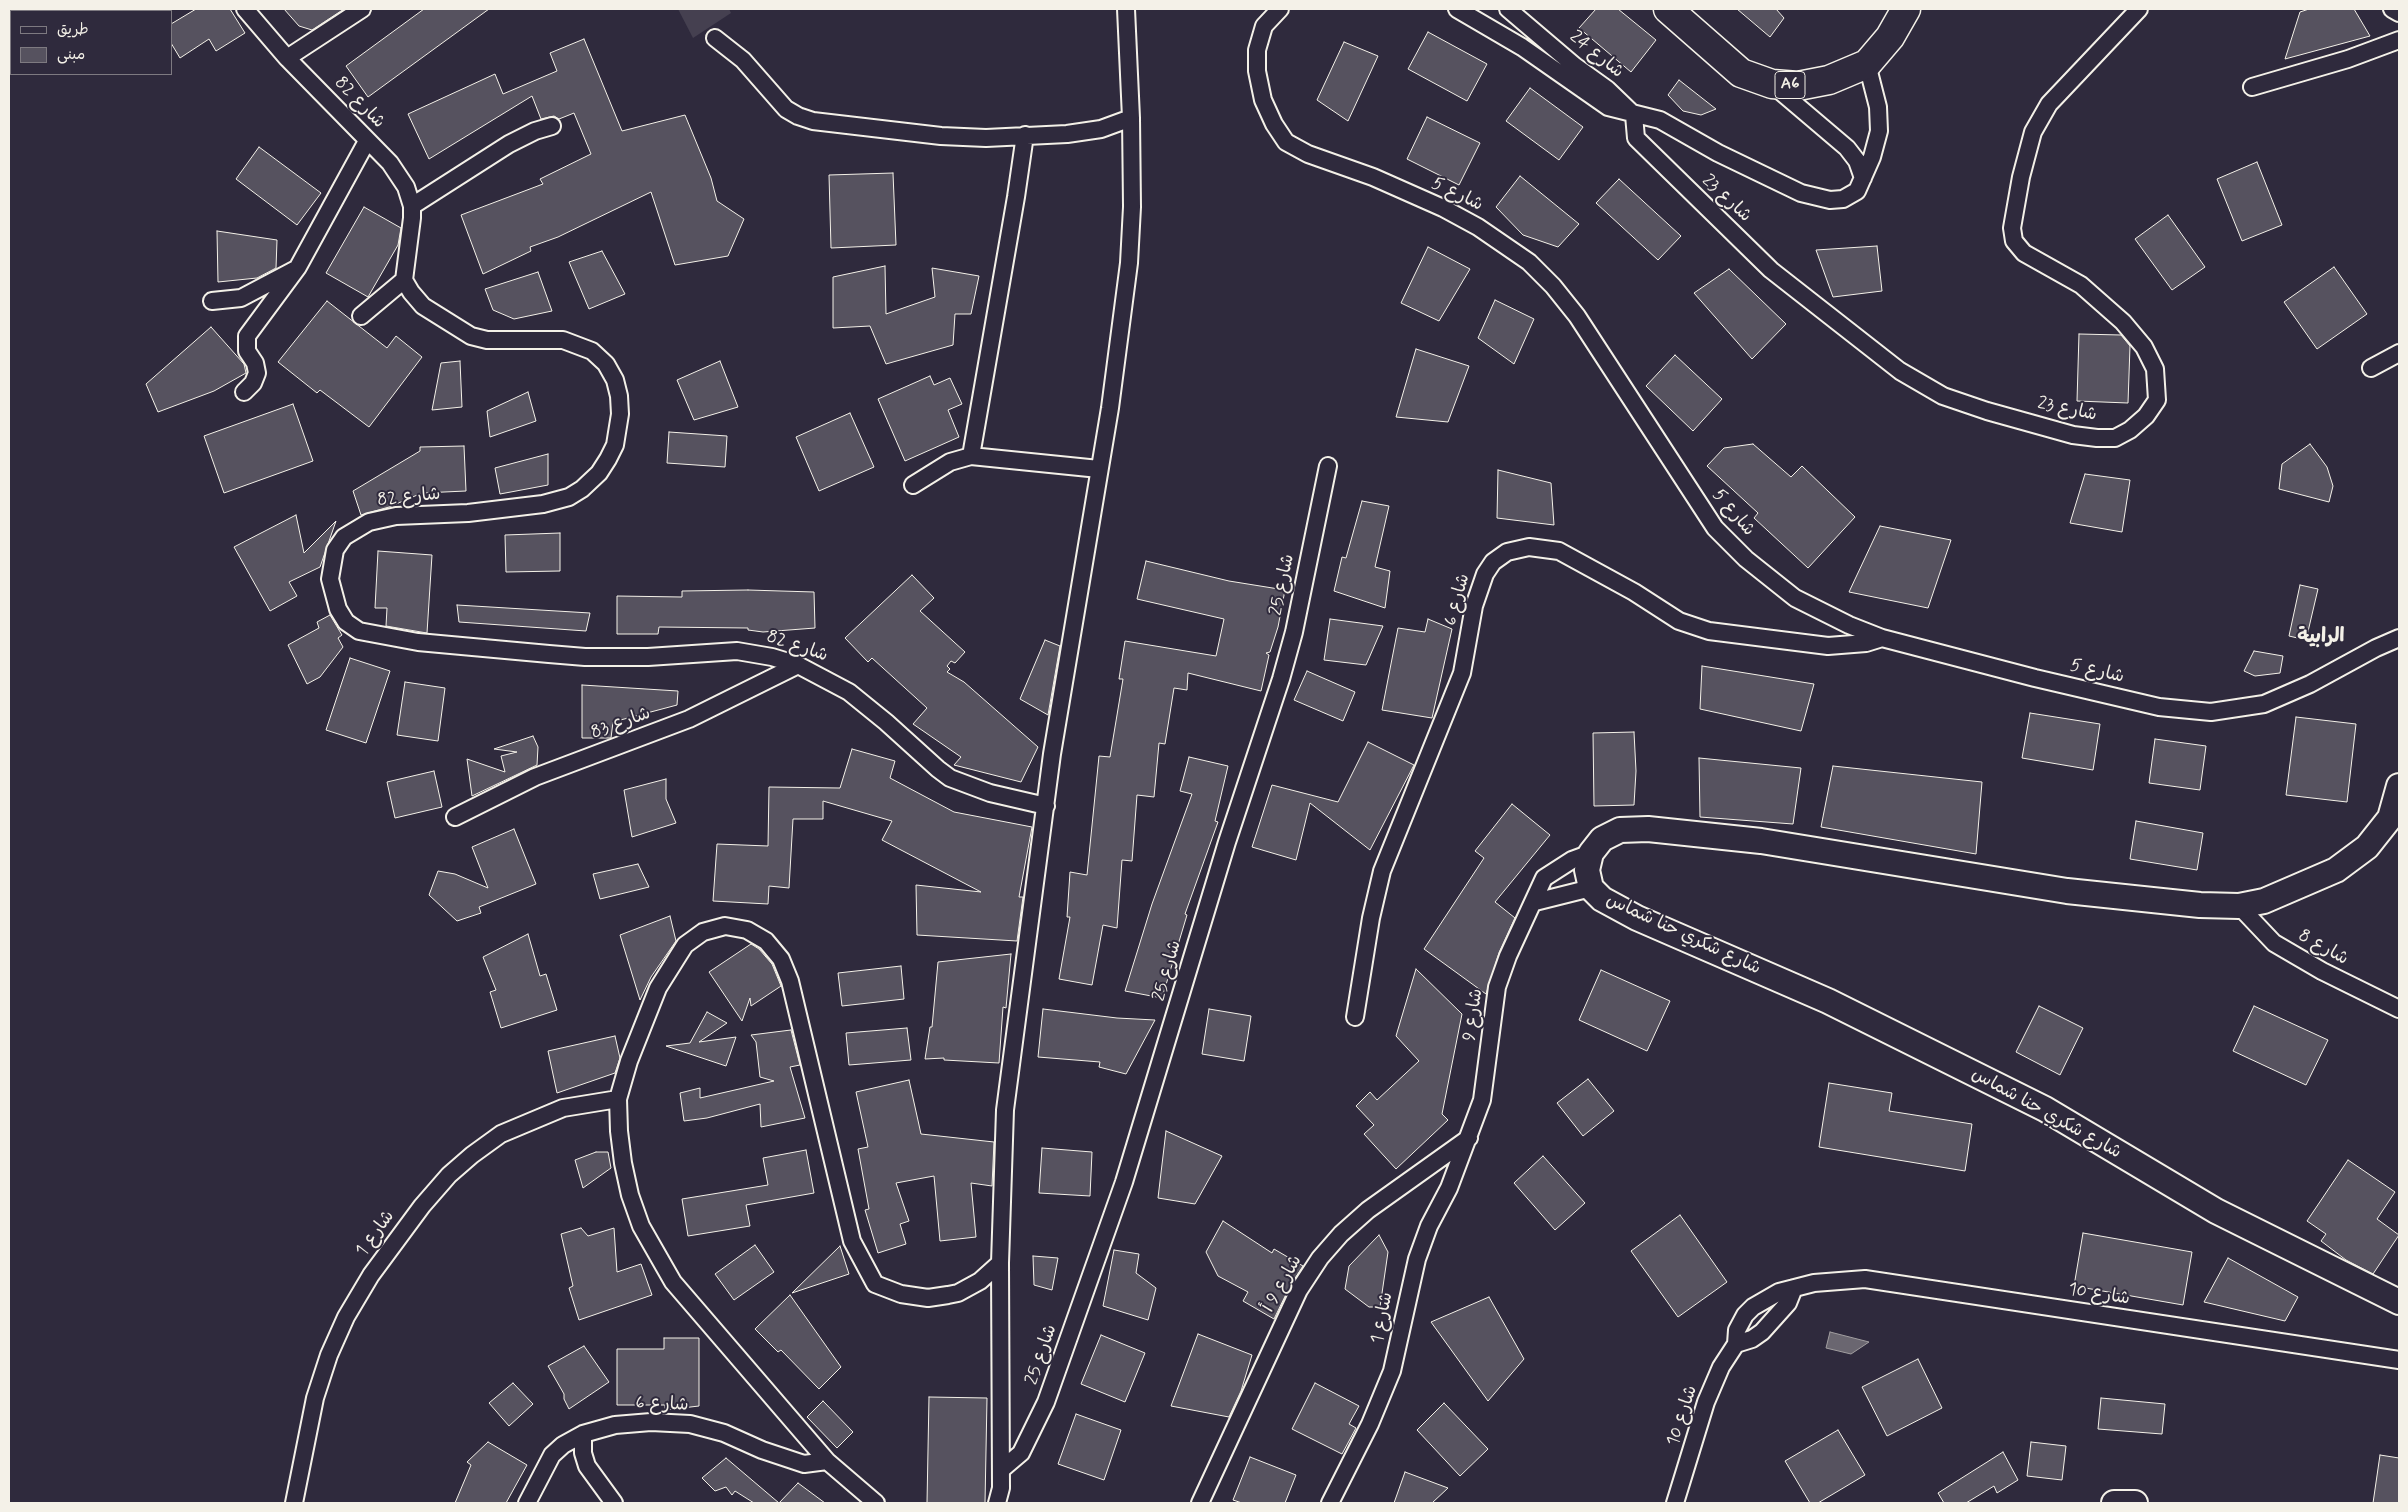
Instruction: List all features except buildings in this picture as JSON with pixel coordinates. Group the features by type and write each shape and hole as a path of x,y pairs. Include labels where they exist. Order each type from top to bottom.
{"highway":[{"name":"A6","path":"1668,9 1741,73 1772,84 1798,86 1829,80 1867,64 1890,37 1906,9"}],"street":[{"name":"شارع 82","path":"245,9 287,58 390,163 406,187 412,206 404,280 423,306 471,336 487,340 563,340 592,351 606,364 615,380 619,396 620,414 615,446 599,473 569,498 543,504 477,512 396,516 369,522 344,537 335,550 330,579 338,609 346,622 359,631 394,638 585,657 648,657 737,650 756,652 798,665 849,692 886,722 938,770 950,778 990,793 1046,806"},
{"path":"287,58 362,9"},
{"path":"997,1503 1000,1488 1000,1263 1005,1110 1052,754 1099,469 1129,263 1132,207 1131,118 1126,9"},
{"name":"شارع 5","path":"1280,9 1264,26 1257,50 1257,71 1263,100 1274,124 1286,142 1308,154 1373,177 1443,208 1478,227 1529,262 1553,286 1577,316 1715,528 1746,559 1795,598 1849,625 1882,638 2035,678 2159,707 2211,712 2264,704 2310,684 2376,648 2399,638"},
{"path":"1457,9 1522,47 1608,107 1660,120 1718,153 1801,193 1815,197 1843,199 1857,190 1872,157 1879,131 1876,95 1867,64"},
{"name":"شارع 24","path":"1508,9 1575,66 1607,89 1634,115"},
{"name":"شارع 23","path":"1634,115 1636,138 1698,201 1729,228 1771,270 1900,371 1943,396 1988,411 2073,435 2115,438 2130,430 2146,416 2157,400 2155,369 2144,347 2124,322 2081,285 2024,253 2014,241 2012,228 2021,177 2033,132 2049,104 2139,9"},
{"path":"2392,9 2399,13"},
{"path":"715,38 743,60 786,109 798,116 813,121 941,136 986,138 1067,134 1101,129 1131,118"},
{"path":"2252,87 2348,59 2399,40"},
{"path":"1772,84 1847,148 1857,161 1863,178"},
{"path":"412,206 509,144 535,131 552,126"},
{"path":"971,456 1025,135"},
{"path":"244,392 253,383 257,372 255,363 247,351 247,336 298,267 367,141"},
{"path":"212,301 241,298 298,267"},
{"path":"361,316 404,280"},
{"path":"2371,368 2399,353"},
{"path":"913,485 950,462 971,456 1099,469"},
{"name":"شارع 25","path":"1000,1470 1021,1453 1046,1402 1124,1182 1227,842 1281,679 1294,632 1328,466"},
{"name":"شارع 6","path":"1354,1017 1371,918 1382,871 1427,765 1462,673 1474,606 1485,574 1493,562 1507,552 1529,547 1559,551 1634,592 1679,621 1709,631 1828,646 1866,643 1882,638"},
{"name":"شارع 83","path":"455,817 535,777 689,719 798,665"},
{"path":"1591,853 1602,839 1620,830 1648,829 1761,841 2067,891 2200,905 2239,906 2264,901 2336,870 2367,847 2395,815 2399,786"},
{"name":"شارع شكري حنا شماس","path":"1591,853 1587,870 1591,888 1602,899 1637,918 1828,1001 2045,1109 2216,1211 2399,1302"},
{"name":"شارع 9","path":"1469,1138 1482,1100 1497,988 1524,918 1535,902 1538,889 1544,878 1572,860 1591,853"},
{"path":"1535,902 1591,888"},
{"name":"شارع 8","path":"2239,906 2274,943 2322,971 2399,1009"},
{"path":"876,1503 827,1461 673,1282 641,1226 626,1179 618,1131 618,1099 642,1024 658,988 677,954 685,944 703,932 725,926 747,930 766,941 781,958 790,981 852,1241 875,1284 901,1294 928,1298 948,1295 958,1293 980,1281 1000,1263"},
{"name":"شارع 1","path":"294,1503 316,1398 329,1355 346,1317 371,1275 422,1206 449,1175 472,1154 501,1134 563,1108 618,1099"},
{"name":"شارع 9 أ","path":"1200,1503 1299,1290 1320,1258 1341,1234 1368,1210 1469,1138"},
{"name":"شارع 1","path":"1330,1503 1370,1424 1392,1371 1417,1259 1469,1138"},
{"name":"شارع 10","path":"1675,1503 1706,1402 1721,1367 1736,1344 1737,1330 1745,1315 1753,1306 1779,1292 1814,1283 1865,1279 2399,1360"},
{"path":"1736,1344 1752,1339 1762,1332 1788,1304 1794,1288"},
{"name":"شارع 6","path":"526,1503 552,1455 563,1445 583,1434 615,1425 638,1422 690,1424 724,1433 762,1450 804,1464 827,1461"},
{"path":"583,1434 583,1453 587,1466 614,1503"},
{"path":"2114,1503 2135,1503"}],"shaded area":[{"path":"678,9 729,9 731,13 693,38"},
{"path":"1830,1332 1869,1342 1851,1354 1826,1348"}],"district":[{"name":"الرابية","path":"2321,638"}]}
